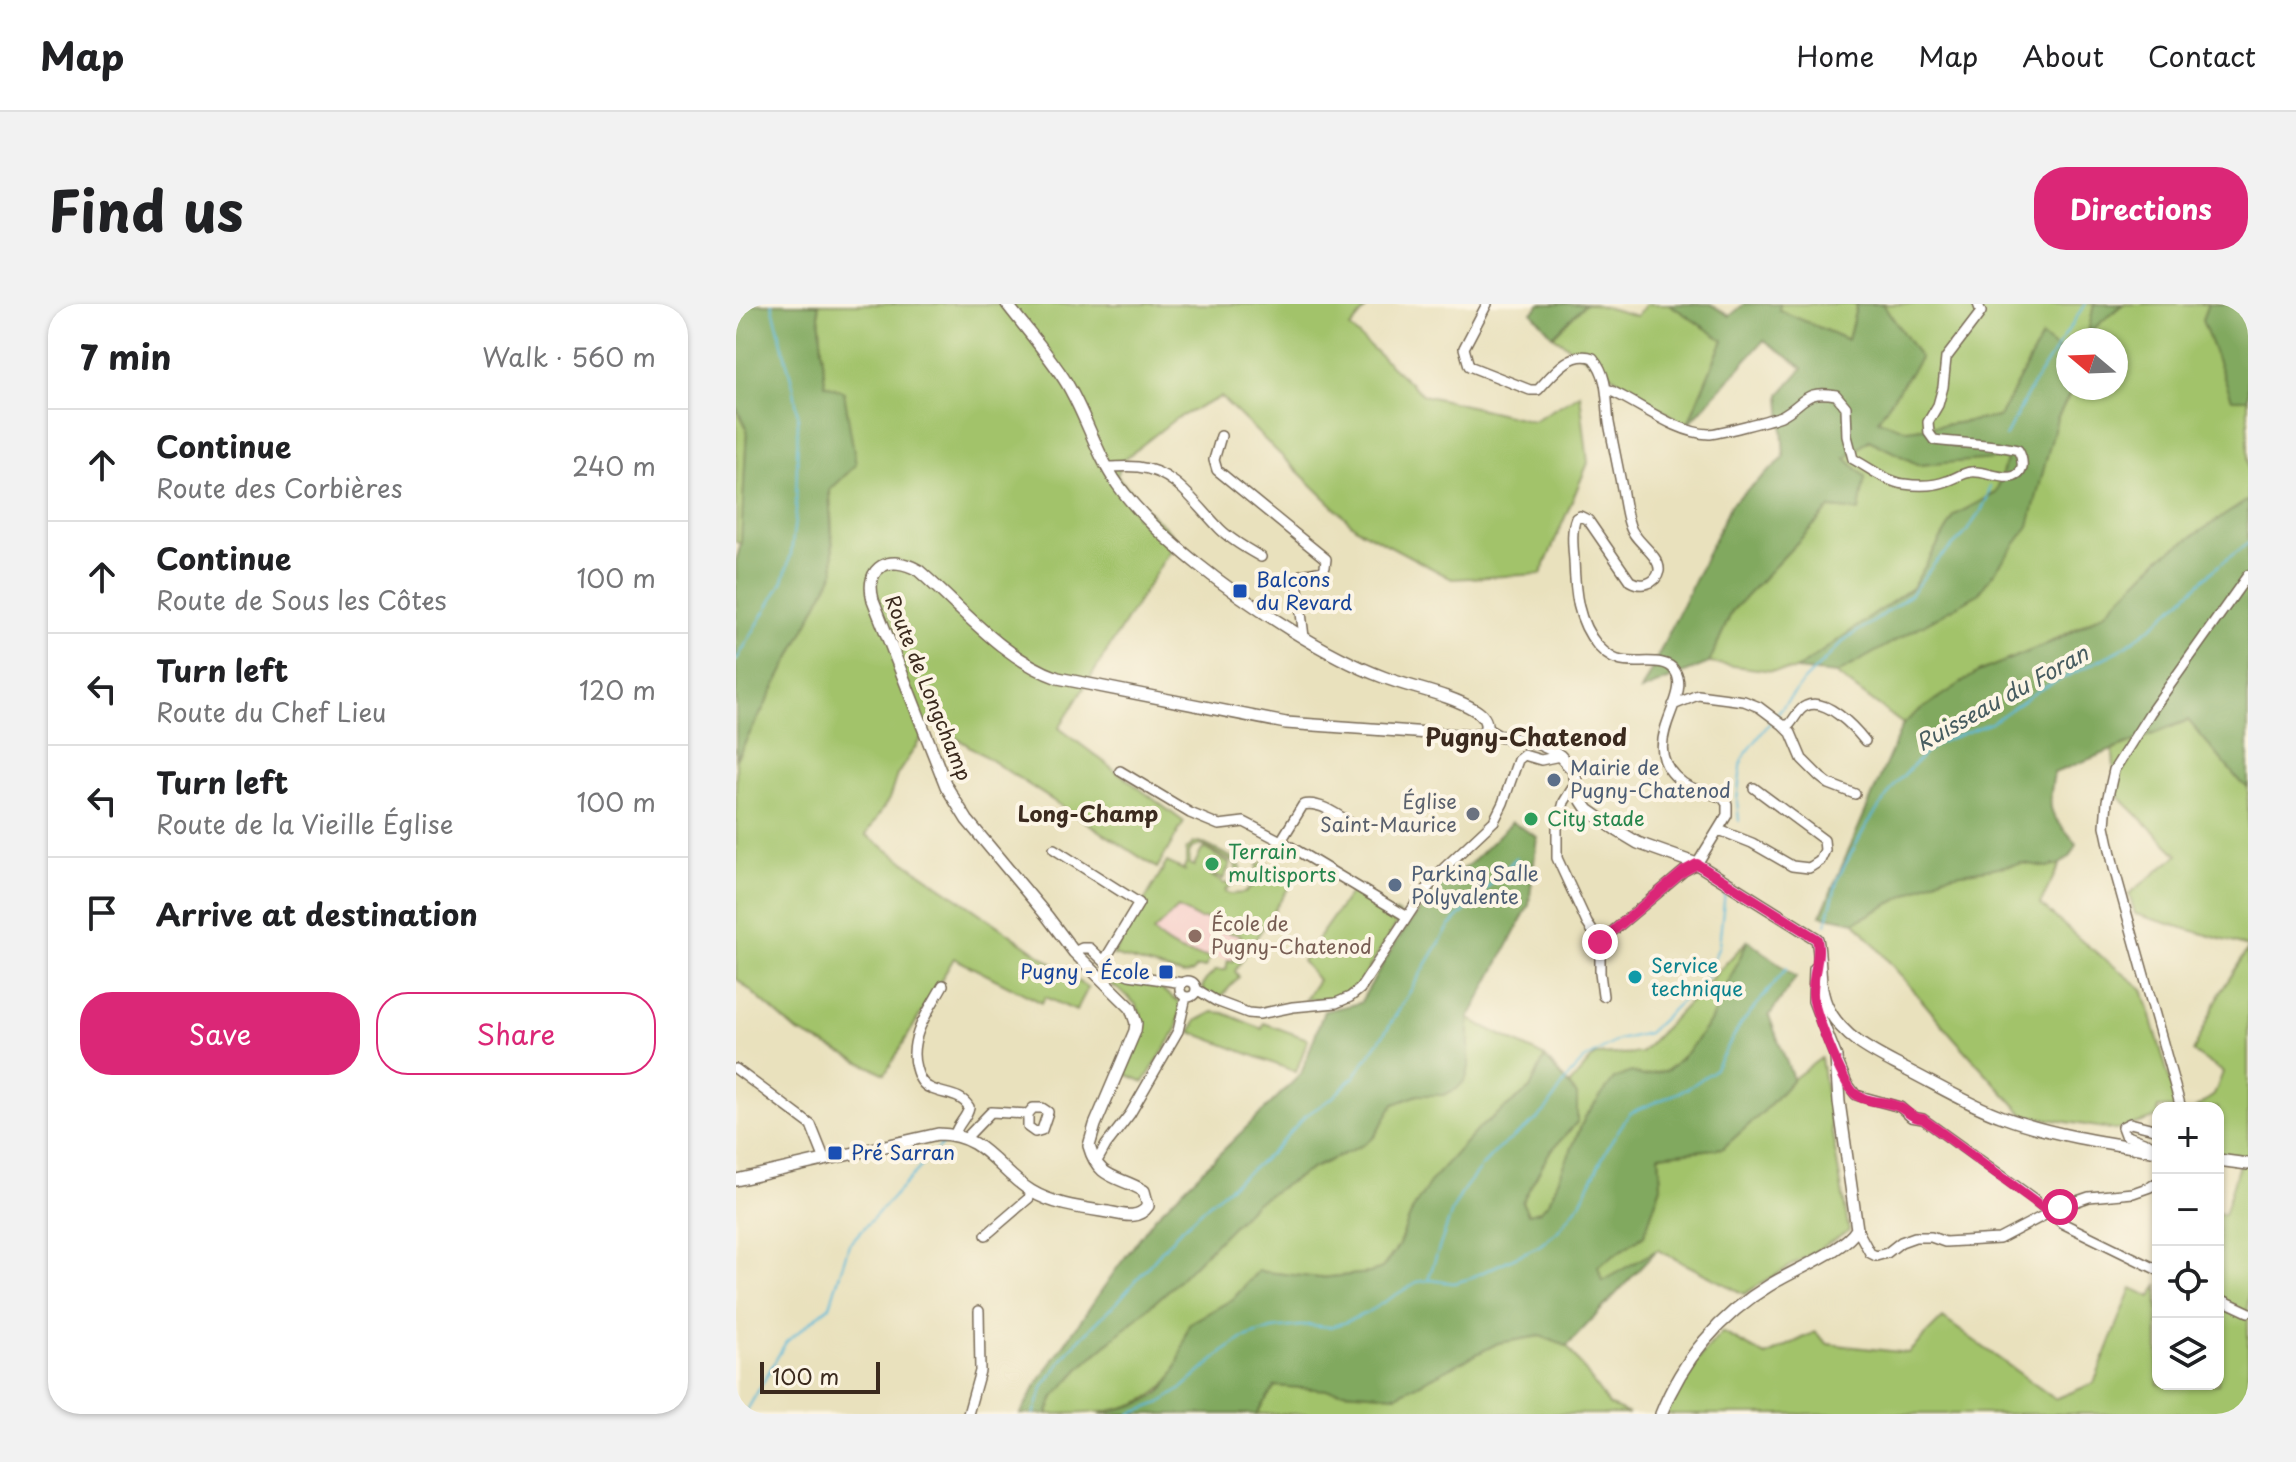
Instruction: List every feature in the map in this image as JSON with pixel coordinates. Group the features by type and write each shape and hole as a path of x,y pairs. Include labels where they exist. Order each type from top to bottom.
{"street":[{"path":"1007,304 1066,383 1119,487 1175,544 1244,600 1351,664 1468,706 1484,717 1486,729 1498,736 1539,744 1560,756 1573,770 1582,801 1588,810 1638,843 1697,864 1817,939 1822,988 1828,1009 1843,1030 1862,1045 2002,1117 2052,1132 2152,1150"},
{"path":"1487,304 1464,348 1469,366 1530,390 1538,390 1570,360 1586,355 1593,358 1603,375 1630,526 1639,542 1654,556 1659,570 1649,583 1630,581 1592,524 1580,516 1573,527 1578,607 1589,635 1612,657 1633,664 1660,662 1673,668 1677,675 1677,689 1664,732 1663,753 1671,770 1684,783 1726,801 1728,810 1697,864 1684,871 1600,942"},
{"path":"1607,389 1681,428 1710,434 1781,416 1805,398 1821,392 1836,395 1846,407 1847,436 1853,459 1900,484 1928,486 1978,471 2009,478 2022,469 2022,457 2018,450 1981,443 1934,440 1929,433 1928,422 1938,405 1943,387 1946,358 1981,312 1978,304"},
{"path":"1221,436 1214,460 1217,470 1326,559 1323,571 1301,575 1297,581 1304,637"},
{"path":"1107,467 1140,467 1172,480 1221,530 1261,557"},
{"name":"Route de Longchamp","path":"1096,1163 1089,1146 1090,1139 1135,1031 1131,1008 1077,955 967,820 946,786 873,600 870,591 872,576 881,566 901,563 918,570 1020,660 1058,678 1286,723 1471,736 1481,734 1486,729"},
{"path":"2179,1102 2114,868 2105,826 2107,801 2114,770 2150,713 2248,575"},
{"path":"1673,705 1698,695 1744,701 1781,723 1791,733 1802,759 1829,784 1855,794"},
{"path":"1781,723 1789,725 1804,706 1822,705 1853,725 1865,741"},
{"path":"1077,955 1090,948 1111,968 1248,1013 1259,1014 1345,1000 1360,989 1406,916 1443,869 1494,821 1518,760 1524,755 1541,760 1560,756"},
{"path":"1120,771 1190,813 1219,825 1244,822 1406,916"},
{"path":"1577,781 1564,802 1557,828 1557,858 1587,923 1600,942 1603,996"},
{"path":"1719,830 1752,843 1792,866 1809,868 1820,861 1825,850 1820,835 1754,788"},
{"path":"1281,841 1303,805 1308,803 1319,805 1358,828"},
{"path":"1054,849 1139,903 1101,958"},
{"path":"1819,949 1814,1001 1847,1083 1856,1095 1900,1107 1911,1117 1923,1119 2062,1223 2152,1267"},
{"path":"943,985 919,1029 914,1061 918,1075 927,1087 965,1101 969,1107 967,1116 957,1127 960,1136"},
{"path":"736,1180 938,1134 960,1136 1031,1191 1067,1206 1137,1215 1145,1211 1149,1202 1144,1191 1105,1174 1096,1163 1130,1114 1178,1031 1188,992"},
{"path":"1836,1057 1857,1229 1870,1253 1880,1256 1915,1237 1931,1237 1945,1242 1999,1239 2049,1212 2089,1197 2133,1193 2152,1186"},
{"path":"736,1069 811,1125 825,1160"},
{"path":"960,1136 991,1112 1028,1114"},
{"path":"2152,1128 2130,1123 2122,1127 2125,1135 2152,1147"},
{"path":"2224,1161 2248,1164"},
{"path":"986,1235 1029,1198 1031,1191"},
{"path":"1661,1414 1671,1387 1685,1365 1726,1319 1769,1285 1828,1253 1857,1229"},
{"path":"2224,1301 2248,1312"},
{"path":"968,1414 980,1371 979,1311"}],"shaded area":[{"name":"École de Pugny-Chatenod","path":"1178,908 1199,919 1218,919 1220,931 1241,934 1234,962 1216,957 1179,956 1148,937"}],"green space":[{"path":"736,304 818,304 825,384 844,392 856,465 829,491 834,572 736,759 736,561 741,543 747,428 736,407"},
{"path":"818,304 1370,304 1350,328 1423,395 1533,421 1580,394 1588,463 1541,574 1452,579 1356,528 1221,397 1175,419 1123,460 1117,476 1177,539 1059,728 1184,822 1157,868 932,722 897,775 889,799 866,835 1088,988 1076,1011 1045,997 1042,1003 954,958 885,1074 796,1031 736,978 736,759 834,572"},
{"path":"1540,304 1585,304 1553,336 1532,312"},
{"path":"1585,304 1637,316 1646,304 1669,304 1723,340 1687,426 1553,336"},
{"path":"1669,304 1710,304 1730,316 1744,304 1780,304 1779,310 1848,340 1857,304 1883,304 1920,358 1878,420 1908,430 1999,417 2042,337 2056,348 2056,400 2067,400 2057,418 2029,526 1978,594 1836,674 1796,670 1913,587 1955,515 1996,493 2007,458 1919,465 1869,440 1846,458 1865,477 1859,511 1830,508 1732,611 1709,663 1641,691 1731,504 1784,458 1780,394 1803,368 1764,340 1687,426 1723,340"},
{"path":"1780,304 1857,304 1848,340 1778,310"},
{"path":"1883,304 2094,304 2090,328 2056,328 2056,348 2042,337 1999,417 1908,430 1877,420 1920,358"},
{"path":"2094,304 2123,304 2094,328 2089,328"},
{"path":"2123,304 2208,304 2202,320 2232,398 2248,399 2248,500 2161,557 2105,613 1916,713 1903,724 1836,674 1978,594 2067,400 2128,400 2128,328 2094,328"},
{"path":"2208,304 2248,304 2248,399 2232,399 2202,320"},
{"path":"736,407 747,428 741,544 736,542"},
{"path":"1869,440 1919,465 2007,457 1996,493 1955,515 1913,587 1796,670 1773,671 1709,663 1732,611 1830,508 1859,510 1846,458"},
{"path":"2248,500 2248,787 2240,782 2188,720 2054,773 2050,797 2052,812 2077,844 2071,856 2060,864 2047,867 2023,863 1943,876 1855,922 1821,915 1903,724 1978,672 2059,639 2105,613 2161,557"},
{"path":"2189,720 2240,782 2248,787 2248,947 2135,914 2129,894 2178,855 2115,793 2113,750"},
{"path":"1512,822 1537,837 1529,905 1469,1019 1466,1079 1457,1089 1443,1095 1418,1095 1394,1104 1374,1137 1363,1145 1313,1168 1255,1203 1173,1286 1081,1367 1054,1397 1047,1414 1020,1414 1039,1381 1155,1217 1301,1074 1324,1011 1360,1003 1396,942 1440,884 1471,863"},
{"path":"1200,842 1233,858 1241,867 1240,879 1226,889 1225,892 1230,894 1245,893 1256,881 1257,865 1264,862 1293,881 1235,971 1239,977 1221,997 1206,995 1202,988 1216,970 1226,970 1228,960 1234,961 1241,935 1220,931 1218,919 1199,919 1178,908 1153,932 1179,950 1210,957 1204,968 1195,968 1193,972 1184,975 1113,955 1167,862 1186,871 1183,869 1186,850","holes":["1201,845 1235,863 1237,875 1234,881 1225,884 1204,872 1223,879 1229,863 1205,849 1195,866 1190,864 1189,853 1192,848"]},
{"path":"2023,863 2047,867 2060,864 2040,904 2143,989 2176,1102 2152,1102 2152,1119 2116,1130 2024,1115 1855,922 1943,876"},
{"path":"1353,889 1393,916 1396,912 1400,914 1399,920 1358,986 1333,999 1305,999 1318,980 1302,961"},
{"path":"1748,940 1710,1022 1687,1052 1668,1070 1644,1076 1585,1117 1549,1202 1540,1211 1528,1214 1522,1202 1549,1153 1577,1122 1577,1095 1569,1085 1595,1055 1641,1053"},
{"path":"1748,940 1796,977 1769,1016 1793,1079 1764,1111 1723,1148 1659,1155 1661,1186 1644,1235 1598,1266 1602,1281 1657,1250 1567,1346 1540,1336 1498,1343 1397,1395 1275,1386 1256,1414 1100,1414 1142,1403 1162,1391 1178,1364 1189,1324 1233,1299 1258,1271 1320,1278 1370,1273 1382,1268 1398,1247 1413,1209 1434,1177 1478,1129 1530,1089 1545,1057 1577,1095 1577,1122 1549,1153 1522,1202 1528,1214 1540,1211 1549,1202 1585,1117 1614,1079 1631,1072 1644,1076 1668,1070 1687,1052 1710,1022"},
{"path":"2248,949 2248,1414 1658,1414 1722,1332 1766,1356 1815,1332 1828,1344 1908,1353 1943,1318 2055,1399 2094,1383 2132,1288 2152,1295 2152,1390 2224,1390 2224,1215 2241,1158 2224,1158 2224,1102 2204,1102 2214,1095 2223,1072 2193,1052 2220,993"},
{"path":"1113,973 1157,986 1181,1004 1177,1029 1144,1082 1125,1074 1138,1040 1141,1021 1136,1005 1106,981"},
{"path":"1213,1012 1224,1013 1262,1029 1264,1023 1308,1039 1296,1072 1191,1032 1196,1021"},
{"path":"1469,1019 1545,1057 1530,1089 1478,1129 1413,1209 1398,1247 1382,1268 1370,1273 1320,1278 1258,1271 1233,1299 1189,1324 1175,1371 1152,1396 1119,1409 1047,1414 1054,1397 1081,1367 1173,1286 1255,1203 1313,1168 1363,1145 1374,1137 1393,1104 1418,1095 1443,1095 1469,1067"},
{"path":"1821,1058 1849,1231 1744,1294 1658,1250 1602,1281 1597,1267 1644,1235 1661,1186 1659,1155 1723,1148 1764,1111 1793,1079"},
{"path":"1540,1336 1567,1346 1609,1405 1629,1414 1256,1414 1275,1386 1397,1395 1498,1343"}],"waterway":[{"path":"736,661 783,581 791,554 796,511 798,416 772,304"},
{"path":"2005,437 2032,386 2085,304"},
{"path":"1775,716 1803,682 1847,638 1910,595 1935,563 1964,535 1981,511 1990,487"},
{"name":"Ruisseau du Foran","path":"1826,924 1838,878 1866,826 1897,782 1924,754 1938,743 1991,723 2039,690 2120,650 2154,625 2248,543"},
{"path":"1739,821 1737,800 1742,759 1771,721"},
{"path":"1034,1414 1044,1386 1071,1348 1119,1300 1177,1233 1270,1154 1305,1116 1332,1098 1354,1077 1388,1028 1449,927 1517,857"},
{"path":"1428,1280 1452,1211 1481,1167 1546,1110 1584,1060 1618,1040 1648,1033 1708,975 1719,945 1725,892"},
{"name":"Ruisseau du Foran","path":"1130,1414 1160,1403 1179,1391 1242,1339 1272,1329 1309,1325 1329,1327 1346,1322 1417,1282 1454,1283 1468,1279 1539,1246 1557,1232 1580,1203 1610,1143 1630,1113 1687,1089 1714,1070 1741,1024 1787,968"},
{"path":"746,1412 786,1342 830,1306 849,1244 944,1142"}],"place":[{"name":"Balcons du Revard","path":"1240,591"},
{"name":"Mairie de Pugny-Chatenod","path":"1554,780"},
{"name":"Église Saint-Maurice","path":"1473,814"},
{"name":"City stade","path":"1531,819"},
{"name":"Terrain multisports","path":"1212,864"},
{"name":"Parking Salle Polyvalente","path":"1395,885"},
{"name":"École de Pugny-Chatenod","path":"1195,936"},
{"name":"Pugny - École","path":"1166,972"},
{"name":"Service technique","path":"1635,977"},
{"name":"Pré Sarran","path":"835,1153"}],"district":[{"name":"Pugny-Chatenod","path":"1526,738"},
{"name":"Long-Champ","path":"1088,814"}],"route":[{"path":"1600,942 1684,871 1697,864 1817,939 1819,949 1813,991 1816,1011 1847,1083 1856,1095 1900,1107 1911,1117 1923,1119 2049,1212 2060,1207"}]}
